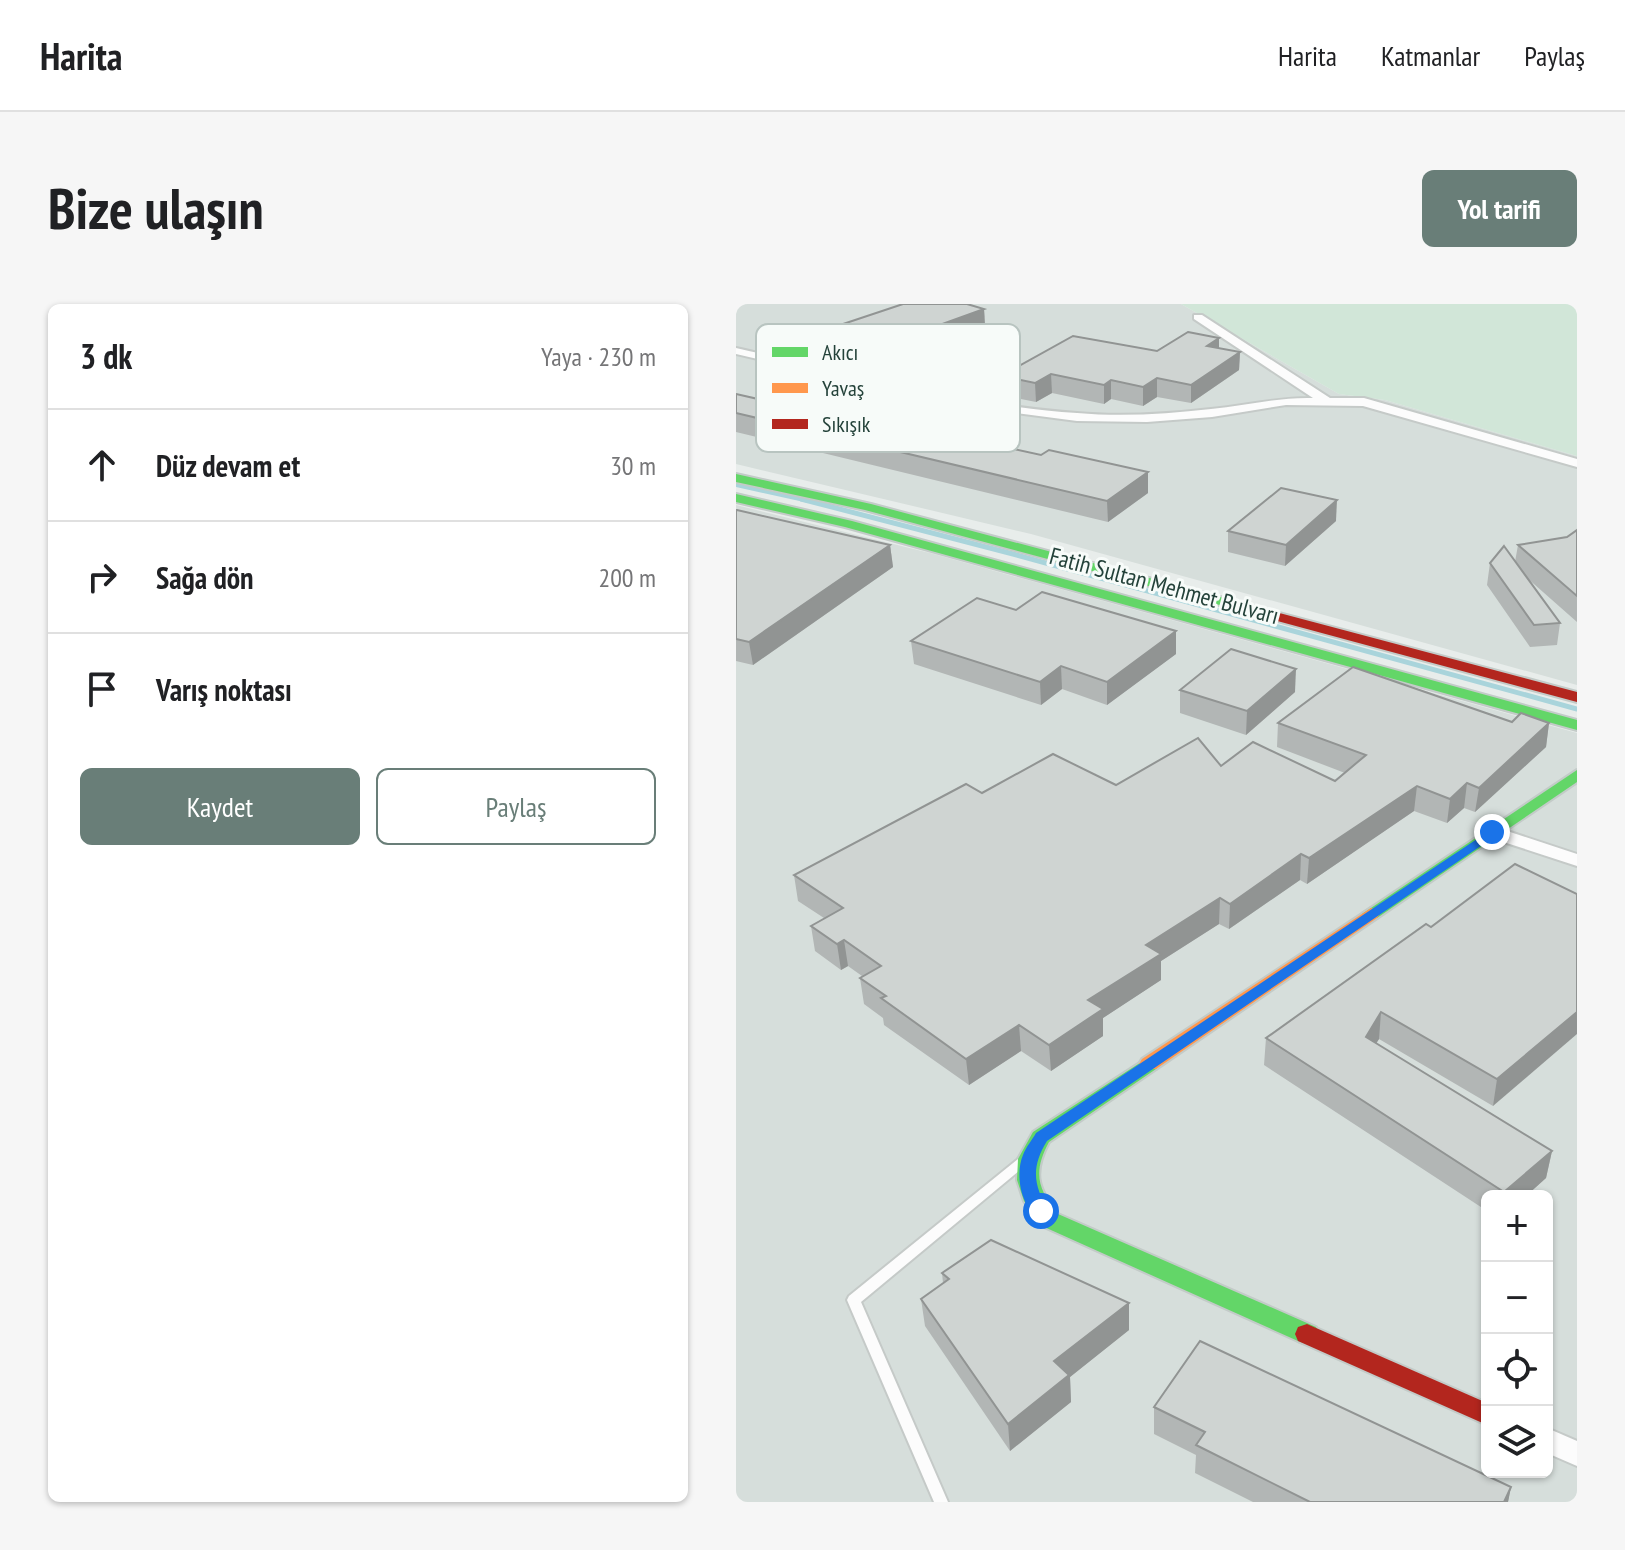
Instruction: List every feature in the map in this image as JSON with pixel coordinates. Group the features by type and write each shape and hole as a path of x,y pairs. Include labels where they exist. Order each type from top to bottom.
{"main road":[{"name":"Fatih Sultan Mehmet Bulvarı","path":"736,478 867,507 1577,697"},
{"name":"Fatih Sultan Mehmet Bulvarı","path":"736,498 848,524 1577,725"},
{"path":"1481,1411 1050,1220 1029,1190 1026,1168 1041,1137 1577,775"}],"street":[{"path":"1198,317 1325,400"},
{"path":"736,351 756,355"},
{"path":"1020,410 1077,417 1147,418 1212,413 1286,401 1364,402 1577,463"},
{"path":"1492,832 1577,860"},
{"path":"1553,1443 1577,1454"}],"lane":[{"path":"941,1502 854,1300 1029,1157"}],"shaded area":[{"path":"736,304 1181,304 1339,394 1385,400 1577,456 1577,685 1031,534 736,464"},
{"path":"736,505 934,554 1577,733 1577,1502 736,1502"}],"green space":[{"path":"1181,304 1577,304 1577,456 1385,400 1339,394"}],"building":[{"path":"903,304 967,304 984,309 942,324 843,324"},
{"path":"1188,332 1219,338 1207,346 1240,352 1191,385 1157,378 1143,387 1111,380 1104,385 1051,374 1035,383 1020,380 1020,365 1073,336 1157,351"},
{"path":"736,394 756,399 756,418 736,413"},
{"path":"1020,450 1041,455 1049,450 1148,472 1107,501 900,452"},
{"path":"1281,488 1337,500 1286,545 1228,531"},
{"path":"736,510 890,545 749,642 736,639"},
{"path":"1577,530 1577,596 1518,545 1567,537"},
{"path":"1504,546 1560,623 1534,625 1490,563"},
{"path":"1042,592 1176,631 1107,682 1061,666 1040,682 911,641 977,598 1016,610"},
{"path":"1231,649 1296,669 1247,711 1180,690"},
{"path":"1353,667 1512,722 1521,713 1549,723 1479,788 1467,783 1450,799 1417,786 1309,858 1301,854 1230,904 1220,898 1146,945 1161,954 1088,1000 1103,1009 1049,1045 1019,1025 966,1059 881,998 886,996 860,978 881,966 844,940 837,944 811,926 843,908 794,875 966,784 982,793 1053,754 1116,785 1198,738 1221,766 1253,742 1335,781 1366,755 1278,723"},
{"path":"1515,864 1577,894 1577,1012 1497,1079 1381,1012 1366,1037 1552,1151 1506,1190 1501,1190 1266,1038 1426,924 1431,927"},
{"path":"991,1240 1129,1303 1054,1361 1069,1375 1008,1424 921,1299 949,1279 942,1273"},
{"path":"1200,1341 1481,1473 1481,1478 1492,1478 1511,1487 1504,1502 1310,1502 1196,1445 1205,1432 1154,1407"}],"waterway":[{"path":"736,485 807,501"},
{"path":"801,499 807,501"},
{"path":"807,501 1577,709"}],"traffic: fast":[{"path":"736,478 867,507 1268,614"},
{"path":"736,498 848,524 1577,725"},
{"path":"1371,914 1577,775"},
{"path":"1149,1064 1041,1137 1029,1159 1028,1180 1035,1201 1050,1220 1307,1334"}],"traffic: slow":[{"path":"1149,1064 1371,914"}],"traffic: jam":[{"path":"1268,614 1577,697"},
{"path":"1307,1334 1481,1411"}],"route":[{"path":"1041,1211 1033,1201 1026,1179 1029,1157 1041,1137 1492,832"}]}
